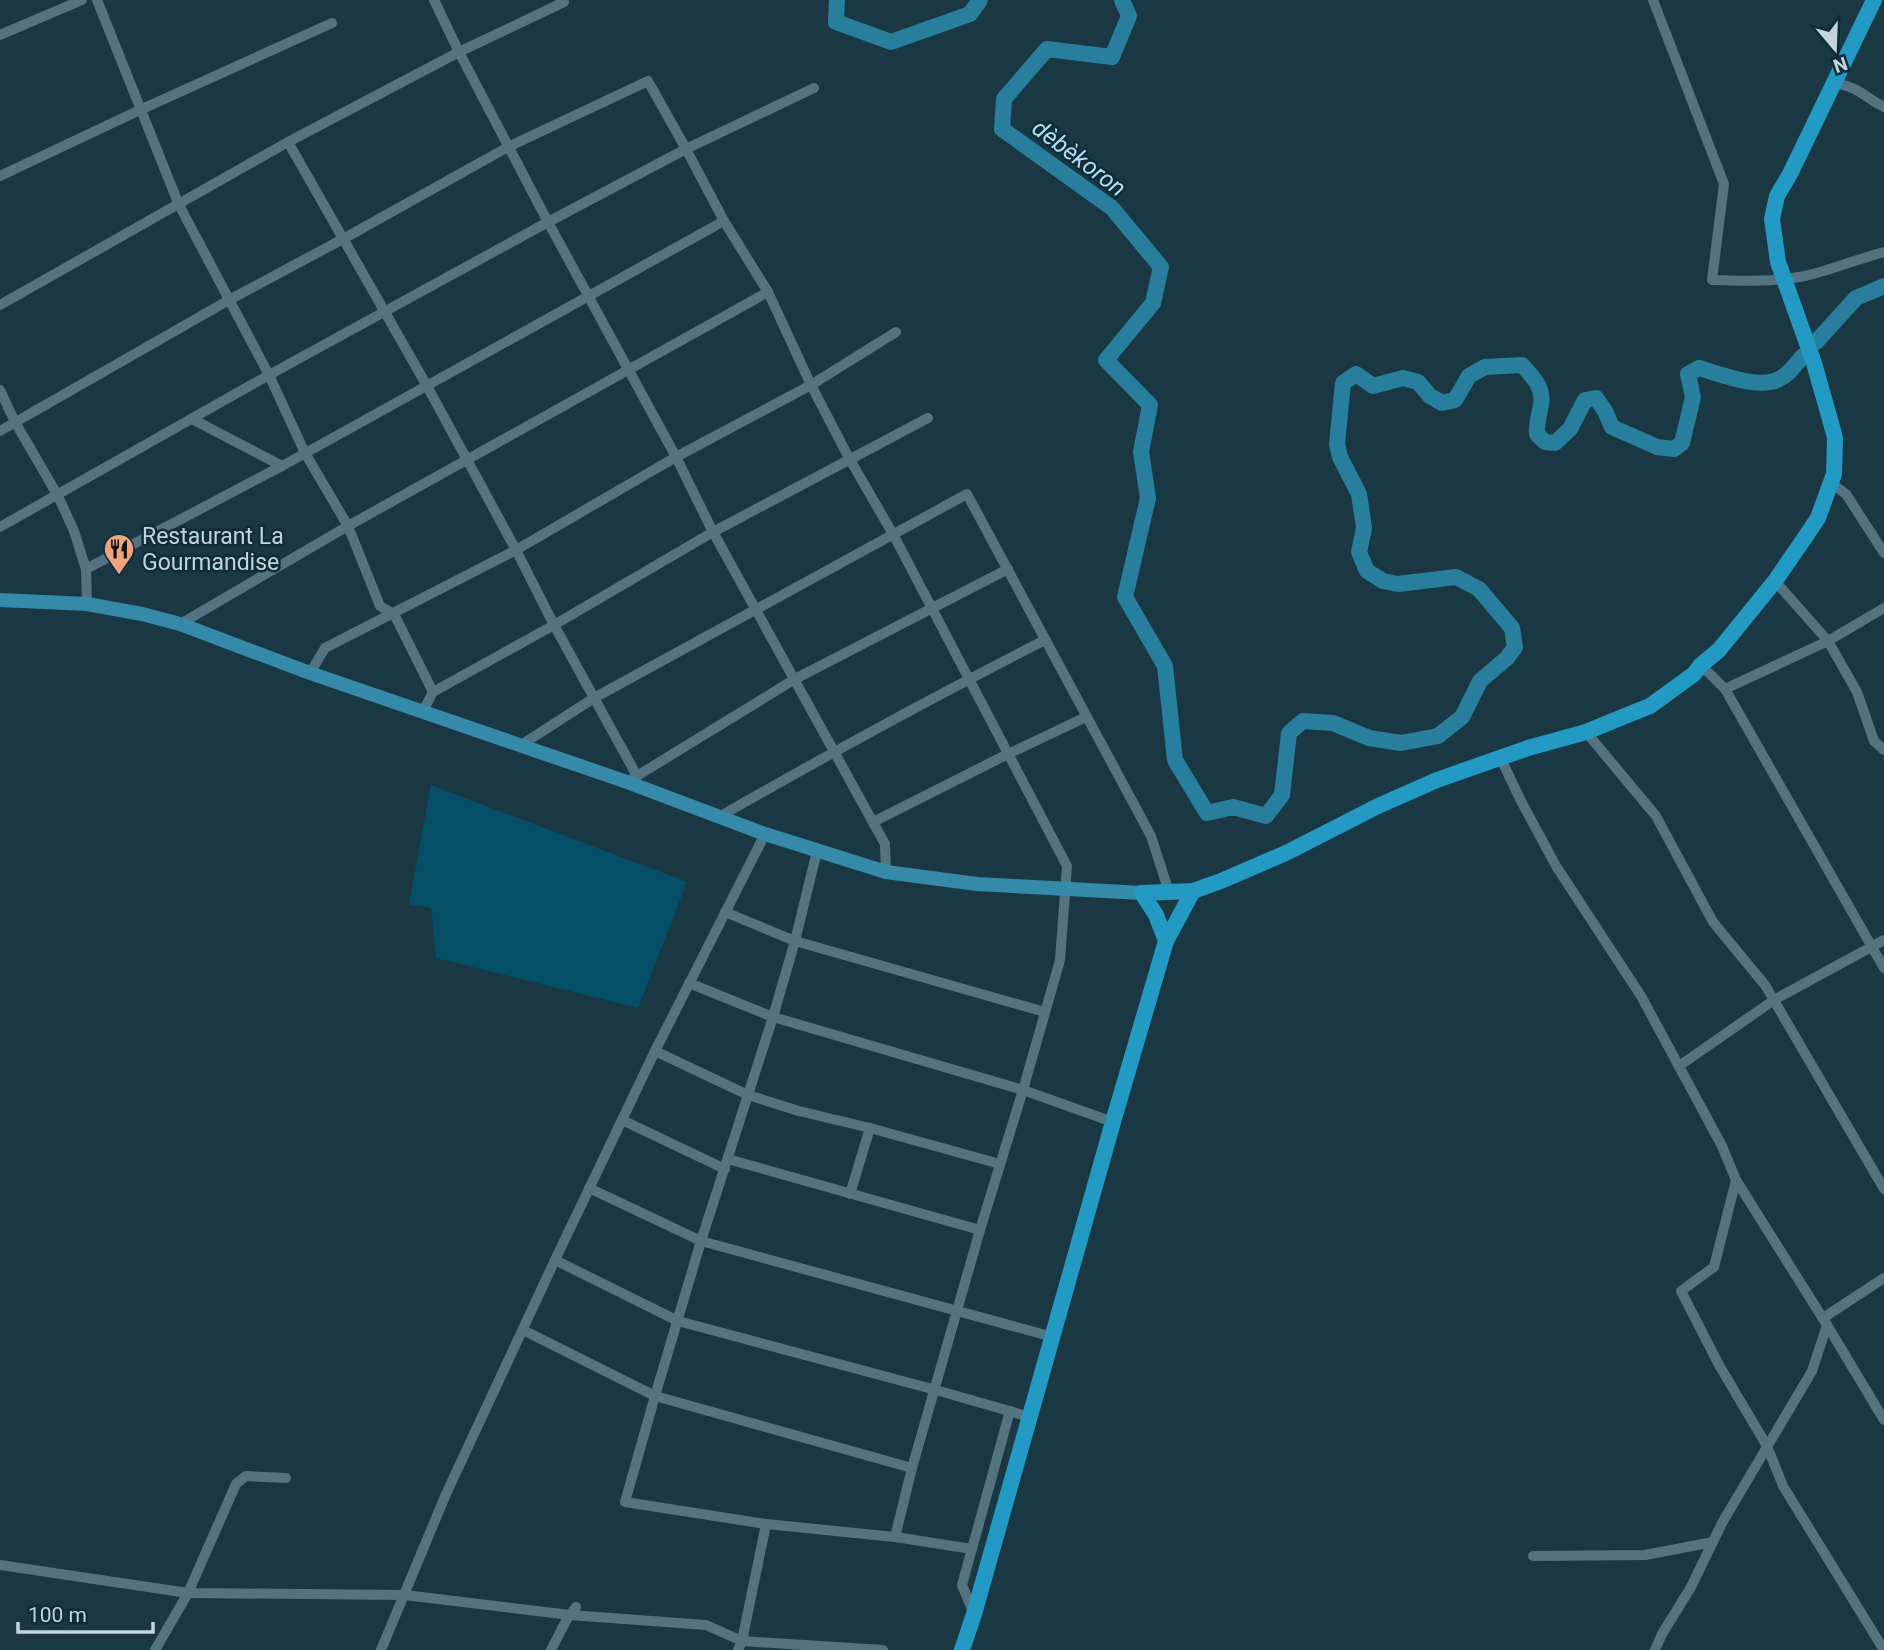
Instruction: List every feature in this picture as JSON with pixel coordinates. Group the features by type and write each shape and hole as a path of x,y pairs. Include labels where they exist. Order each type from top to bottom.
{"highway":[{"path":"1142,893 1194,891 1286,853 1402,795 1500,757 1586,732 1650,706 1694,674 1719,650 1775,582 1818,518 1834,474 1835,438 1814,363 1778,262 1772,219 1777,197 1874,0"},
{"path":"962,1650 1166,941 1194,891"},
{"path":"1142,893 1156,915 1166,941"}],"main road":[{"path":"0,600 87,604 180,624 310,673 521,745 632,779 765,834 886,872 977,884 1142,893"}],"street":[{"path":"0,35 82,0"},
{"path":"97,0 179,205 269,375 305,453 348,526 380,606 394,614 433,692"},
{"path":"434,0 508,147 676,457 713,532 885,844 886,872"},
{"path":"1653,0 1724,184 1713,280 1758,282 1806,276 1884,252"},
{"path":"0,306 288,142 459,52 564,2"},
{"path":"0,176 332,23"},
{"path":"0,431 229,300 508,147 648,81 724,221 768,292 811,386 893,534 1067,866 1060,960 980,1230 895,1537"},
{"path":"1833,83 1858,90 1884,107"},
{"path":"0,527 548,222 687,149 814,88"},
{"path":"288,142 428,386 594,698 632,779 795,679 1008,569"},
{"path":"86,569 282,466 724,221"},
{"path":"180,624 348,526 768,292"},
{"path":"310,673 326,648 516,550 676,457 811,386 896,332"},
{"path":"0,390 74,531 86,569 87,604"},
{"path":"423,711 433,692 713,532 928,418"},
{"path":"192,419 282,466"},
{"path":"1831,483 1846,494 1884,553"},
{"path":"521,745 594,698 967,494 1150,836 1169,892"},
{"path":"1775,582 1828,641 1857,692 1874,741 1884,750"},
{"path":"1726,689 1828,641 1884,608"},
{"path":"719,817 968,678 1045,640"},
{"path":"1702,665 1726,689 1884,968"},
{"path":"873,822 1086,717"},
{"path":"1586,732 1656,816 1713,922 1765,985 1884,1189"},
{"path":"1500,757 1556,866 1642,996 1722,1146 1736,1180 1884,1420"},
{"path":"381,1650 446,1494 555,1260 655,1051 765,834"},
{"path":"817,851 773,1017 701,1241 625,1502 766,1524 895,1537 972,1549"},
{"path":"725,912 795,941 1045,1012"},
{"path":"1679,1066 1774,1000 1884,940"},
{"path":"690,983 773,1017 1023,1090 1113,1122"},
{"path":"655,1051 748,1095 1000,1164"},
{"path":"622,1120 726,1164 850,1194 980,1230"},
{"path":"850,1194 870,1128"},
{"path":"1736,1180 1714,1267 1681,1292 1767,1446 1783,1486 1884,1648"},
{"path":"589,1188 701,1241 1053,1337"},
{"path":"555,1260 678,1321 1030,1417"},
{"path":"1654,1650 1767,1446 1812,1371 1825,1322 1884,1278"},
{"path":"523,1330 654,1396 912,1468"},
{"path":"974,1614 962,1585 1010,1411"},
{"path":"155,1650 188,1593 236,1484 246,1476 286,1478"},
{"path":"740,1646 766,1524"},
{"path":"1533,1556 1645,1555 1713,1542"},
{"path":"0,1565 188,1593 405,1595 706,1625 740,1646 883,1650"},
{"path":"551,1650 573,1611"}],"shaded area":[{"path":"431,785 687,882 638,1008 436,958 431,908 409,904"}],"waterway":[{"name":"dèbèkoron","path":"837,0 836,22 891,42 970,14 980,0"},
{"path":"1122,0 1129,16 1112,57 1047,49 1004,99 1002,129 1112,208 1161,267 1153,303 1106,360 1150,405 1141,452 1148,498 1125,597 1165,666 1175,760 1207,813 1233,807 1266,816 1282,795 1289,733 1303,721 1333,723 1369,738 1401,743 1438,736 1462,717 1480,681 1507,658 1515,647 1512,628 1479,589 1456,577 1398,584 1383,581 1367,571 1359,552 1364,528 1359,494 1340,457 1337,444 1343,383 1356,374 1373,386 1403,378 1418,382 1430,396 1442,403 1455,400 1469,376 1485,367 1522,365 1537,383 1541,393 1537,434 1545,442 1555,443 1570,429 1585,400 1596,398 1612,427 1657,447 1674,449 1682,443 1693,397 1688,374 1699,368 1740,380 1771,382 1786,375 1803,356"},
{"path":"1816,342 1856,298 1884,286"}],"place":[{"name":"Restaurant La Gourmandise","path":"119,576"}]}
